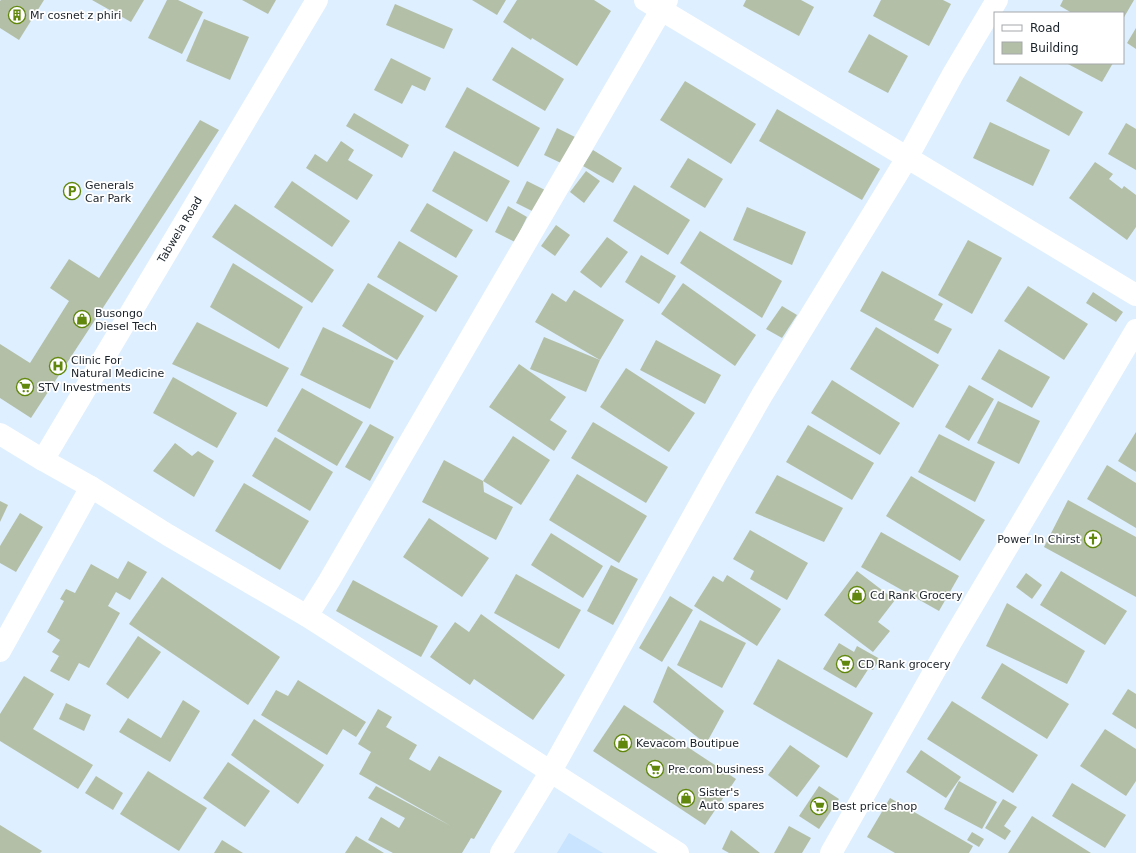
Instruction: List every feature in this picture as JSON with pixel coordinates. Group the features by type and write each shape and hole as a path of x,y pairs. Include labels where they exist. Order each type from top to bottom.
{"street":[{"name":"Tabwela Road","path":"43,460 317,0"},
{"path":"500,853 551,771 762,395 907,158 953,74 997,0"},
{"path":"307,616 333,574 657,3 907,158 1136,295"},
{"path":"831,853 951,642 1136,330"},
{"path":"0,434 91,487 168,535 307,616 678,853"},
{"path":"0,651 91,487"}],"shaded area":[{"path":"569,833 603,853 557,853"}],"building":[{"name":"Mr cosnet z phiri","path":"1,0 44,0 19,40 0,28"},
{"path":"92,0 144,0 131,22"},
{"path":"167,0 178,0 203,12 182,54 148,38"},
{"path":"242,0 276,0 268,14"},
{"path":"472,0 506,0 497,15"},
{"path":"517,0 594,0 611,11 577,66 503,22"},
{"path":"746,0 801,0 814,7 799,36 743,6"},
{"path":"881,0 943,0 951,4 929,46 873,16"},
{"path":"1063,0 1134,0 1124,17 1124,12 1070,12 1060,6"},
{"path":"395,4 453,29 444,49 386,25"},
{"path":"204,19 249,37 230,80 186,61"},
{"path":"1136,28 1136,49 1127,43"},
{"path":"869,34 908,56 888,93 848,72"},
{"path":"512,47 564,79 545,111 492,80"},
{"path":"391,58 431,78 425,91 412,85 402,104 374,90"},
{"path":"1068,64 1112,64 1102,82"},
{"path":"1020,76 1083,112 1069,136 1006,101"},
{"path":"685,81 756,124 731,164 660,120"},
{"path":"467,87 540,128 518,167 445,127"},
{"path":"777,109 880,169 862,200 759,141"},
{"path":"354,113 409,145 402,158 346,126"},
{"path":"200,120 219,130 31,418 0,398 0,344 30,363 69,301 50,288 69,259 99,278"},
{"path":"990,122 1050,150 1033,186 973,158"},
{"path":"1126,123 1136,129 1136,170 1108,154"},
{"path":"557,128 575,137 561,163 544,155"},
{"path":"341,141 354,150 348,160 373,175 357,200 306,168 315,154 327,162"},
{"path":"593,150 622,168 613,183 583,166"},
{"path":"454,151 510,181 487,222 432,191"},
{"path":"688,158 723,179 705,208 670,187"},
{"path":"1095,162 1113,174 1109,179 1122,189 1124,186 1136,195 1136,227 1127,240 1069,198"},
{"path":"586,171 600,181 584,203 570,192"},
{"path":"292,181 350,221 332,247 274,207"},
{"path":"527,181 547,191 536,213 516,203"},
{"path":"634,185 690,220 668,255 613,221"},
{"path":"427,203 473,230 456,258 410,231"},
{"path":"235,204 334,270 312,303 212,237"},
{"path":"508,206 527,217 515,242 495,232"},
{"path":"747,207 806,232 792,265 733,240"},
{"path":"556,225 570,235 555,256 541,246"},
{"path":"700,231 782,281 762,318 680,263"},
{"path":"607,237 628,252 601,288 580,272"},
{"path":"968,240 1002,258 972,314 938,295"},
{"path":"399,241 458,276 436,312 377,277"},
{"path":"641,255 676,276 659,304 625,282"},
{"path":"233,263 303,307 279,349 210,307"},
{"path":"882,271 943,304 934,320 952,329 938,354 860,311"},
{"path":"368,283 424,316 397,360 342,326"},
{"path":"683,283 756,335 735,366 661,314"},
{"path":"1028,286 1088,324 1064,360 1004,321"},
{"path":"574,290 624,320 600,360 535,322 552,293 566,302"},
{"path":"1093,292 1123,312 1116,322 1086,303"},
{"path":"782,306 797,315 782,338 766,329"},
{"path":"197,322 289,368 267,407 172,364"},
{"path":"323,327 394,361 370,409 300,375"},
{"path":"876,327 939,365 913,408 850,369"},
{"path":"544,337 600,360 586,392 530,369"},
{"path":"656,340 721,375 705,404 640,370"},
{"path":"999,349 1050,377 1032,408 981,379"},
{"path":"519,364 566,397 550,420 567,431 554,451 489,407"},
{"path":"626,368 695,413 669,452 600,407"},
{"path":"173,377 237,413 217,448 153,413"},
{"path":"832,380 900,423 880,455 811,413"},
{"path":"969,385 994,399 969,441 945,427"},
{"path":"302,388 363,422 337,466 277,431"},
{"path":"998,401 1040,421 1019,464 977,443"},
{"path":"593,422 668,467 646,503 571,458"},
{"path":"370,424 394,437 370,481 345,467"},
{"path":"808,425 874,463 852,500 786,462"},
{"path":"1136,432 1136,472 1118,461"},
{"path":"939,434 995,462 975,502 918,472"},
{"path":"513,436 550,460 521,505 483,481"},
{"path":"275,437 333,472 310,511 252,476"},
{"path":"175,443 192,456 198,451 214,461 194,497 153,471"},
{"path":"444,460 483,481 484,492 513,507 496,540 422,502"},
{"path":"1107,465 1136,483 1136,528 1087,499"},
{"path":"577,474 647,516 619,563 549,520"},
{"path":"777,475 843,508 824,542 755,513"},
{"path":"911,476 985,520 960,561 886,516"},
{"path":"244,483 309,521 280,570 215,531"},
{"path":"1068,500 1136,537 1136,597 1044,547"},
{"path":"0,501 8,505 0,522"},
{"path":"20,513 43,527 16,572 0,563 0,546"},
{"path":"429,518 489,558 462,597 403,557"},
{"path":"750,530 808,563 787,600 750,579 754,571 733,559"},
{"path":"881,532 959,576 939,611 861,567"},
{"path":"551,533 603,566 583,598 531,565"},
{"path":"128,561 147,572 130,600 116,592 108,606 120,613 89,668 79,663 69,681 50,671 59,656 52,652 60,640 47,632 64,601 60,599 66,589 75,593 91,564 118,579"},
{"path":"611,565 638,579 613,625 587,611"},
{"path":"857,571 895,600 878,622 890,631 873,652 824,615"},
{"path":"1061,571 1127,611 1105,645 1040,605"},
{"path":"1026,573 1042,585 1032,599 1016,587"},
{"path":"516,574 581,610 559,649 494,613"},
{"path":"727,575 781,609 757,646 694,606 713,576 723,582"},
{"path":"162,577 280,657 248,705 129,624"},
{"path":"353,580 438,626 421,657 336,611"},
{"path":"670,596 693,610 662,662 639,648"},
{"path":"1007,603 1085,651 1067,684 986,646"},
{"path":"481,614 565,675 533,720 474,679 470,685 430,657 455,622 469,632"},
{"path":"700,620 746,643 722,688 677,665"},
{"path":"138,636 161,652 128,699 106,684"},
{"path":"839,643 854,652 857,646 880,659 873,670 869,668 856,688 823,669"},
{"path":"778,659 873,713 847,758 753,704"},
{"path":"1002,663 1069,704 1047,739 981,698"},
{"path":"668,666 724,711 706,744 653,702"},
{"path":"24,676 54,694 33,729 93,765 78,789 0,741 0,714"},
{"path":"298,680 366,722 356,737 343,729 327,755 261,715 276,690 288,696"},
{"path":"1128,689 1136,694 1136,729 1112,714"},
{"path":"183,700 200,711 170,762 119,732 128,718 161,738"},
{"path":"952,701 1038,755 1013,793 927,739"},
{"path":"66,703 91,715 84,731 59,719"},
{"path":"624,705 736,779 705,825 593,751"},
{"path":"378,709 392,717 386,727 417,745 409,759 430,771 439,756 502,791 474,839 471,838 462,853 393,853 368,840 381,817 399,828 405,818 368,798 376,786 451,826 359,774 371,752 358,744"},
{"path":"254,719 324,765 298,804 231,755"},
{"path":"1105,729 1136,749 1136,781 1126,796 1080,766"},
{"path":"790,745 820,766 797,797 768,775"},
{"path":"921,750 961,777 946,798 906,772"},
{"path":"228,762 270,791 245,827 203,798"},
{"path":"148,771 207,808 179,851 120,814"},
{"path":"96,776 123,793 113,810 85,793"},
{"path":"959,781 997,802 982,829 944,809"},
{"path":"1072,783 1126,815 1105,848 1052,816"},
{"path":"819,786 839,799 819,829 799,816"},
{"path":"890,798 973,846 969,853 895,853 867,837"},
{"path":"1003,799 1017,807 1004,826 1011,831 1005,840 985,828"},
{"path":"1032,816 1091,853 1008,853"},
{"path":"0,825 42,851 40,853 0,853"},
{"path":"789,826 811,838 802,853 774,853"},
{"path":"731,830 760,853 729,853 722,849"},
{"path":"972,832 984,839 979,847 967,840"},
{"path":"356,836 371,845 384,853 345,853"},
{"path":"222,840 243,853 214,853"}],"place":[{"name":"Mr cosnet z phiri","path":"17,15"},
{"name":"Generals Car Park","path":"72,191"},
{"name":"Busongo Diesel Tech","path":"82,319"},
{"name":"Clinic For Natural Medicine","path":"58,366"},
{"name":"STV Investments","path":"25,387"},
{"name":"Power In Chirst","path":"1093,539"},
{"name":"Cd Rank Grocery","path":"857,595"},
{"name":"CD Rank grocery","path":"845,664"},
{"name":"Kevacom Boutipue","path":"623,743"},
{"name":"Pre.com business","path":"655,769"},
{"name":"Sister's Auto spares","path":"686,798"},
{"name":"Best price shop","path":"819,806"}]}
